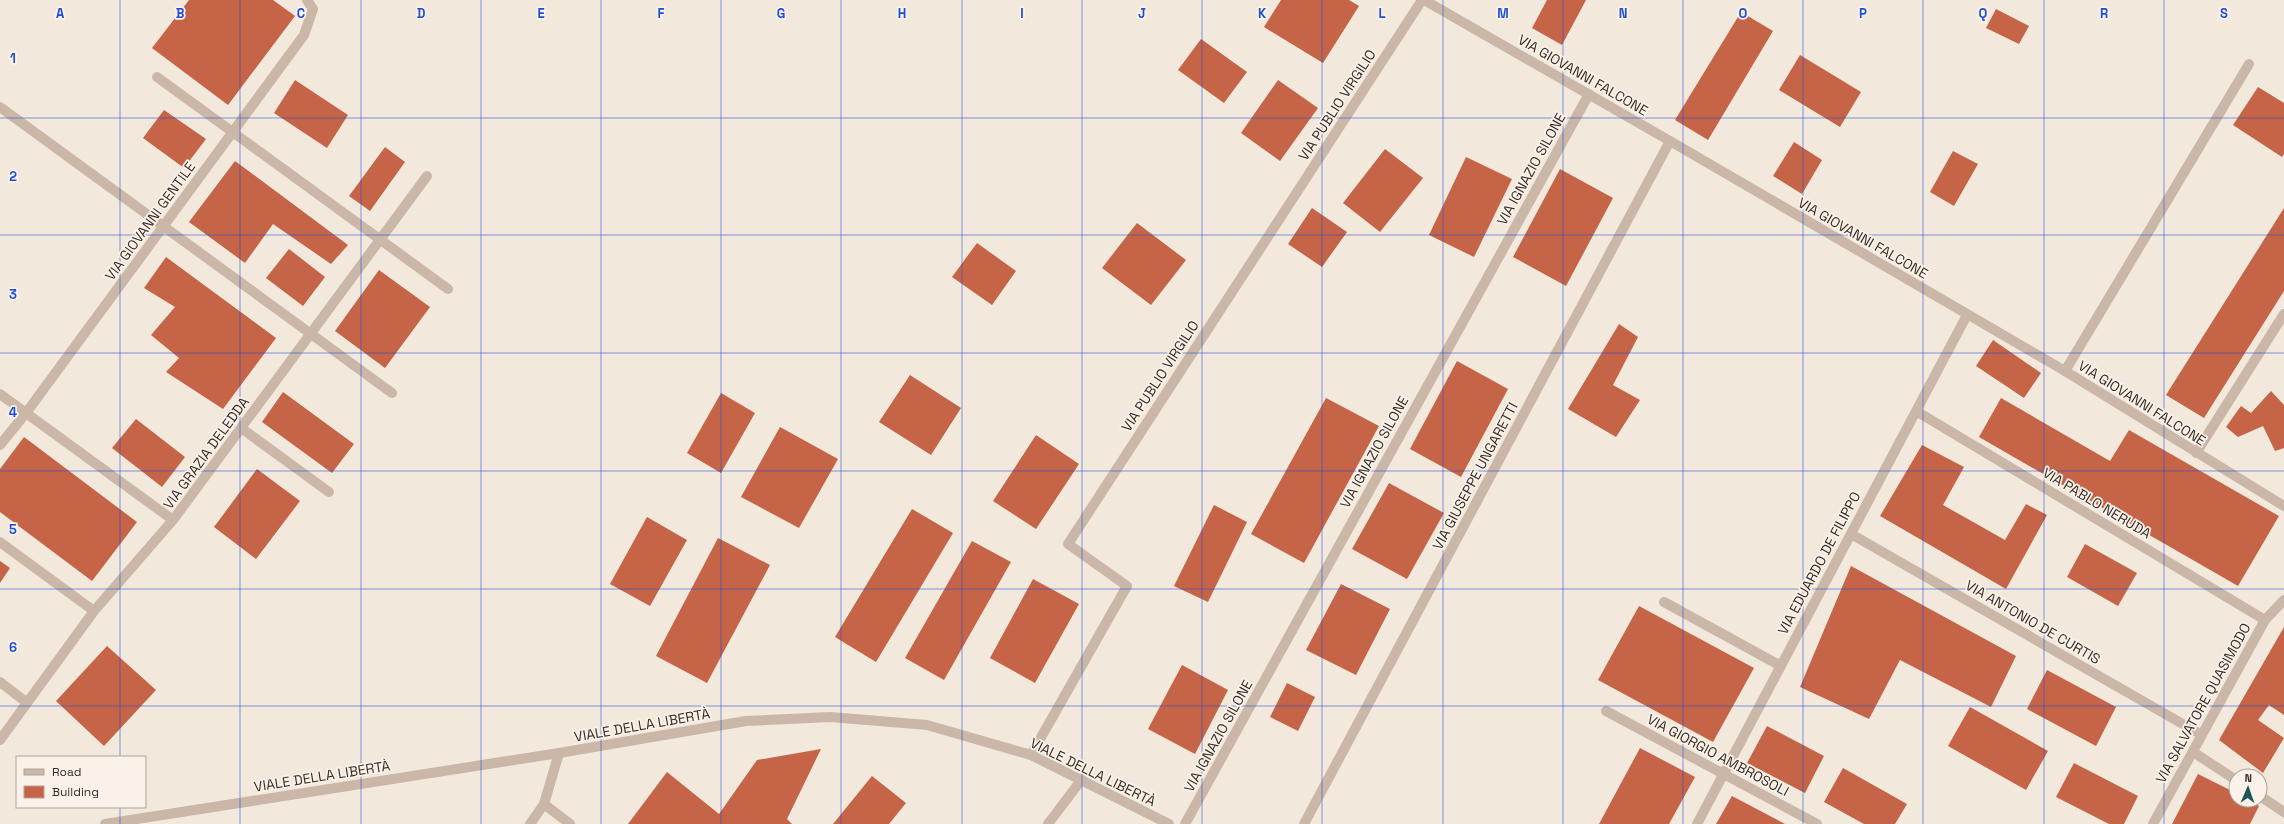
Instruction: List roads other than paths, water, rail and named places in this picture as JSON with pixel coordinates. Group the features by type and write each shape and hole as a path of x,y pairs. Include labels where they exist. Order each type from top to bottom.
{"street":[{"name":"VIA GIOVANNI FALCONE","path":"1423,0 1589,94 2065,371 2196,453 2282,502"},
{"name":"VIA PUBLIO VIRGILIO","path":"1031,755 1127,586 1068,544 1423,0"},
{"name":"VIA GIOVANNI GENTILE","path":"0,445 26,413 304,35 310,4"},
{"path":"2065,371 2249,64"},
{"path":"157,77 448,289"},
{"name":"VIA IGNAZIO SILONE","path":"1185,824 1589,94"},
{"path":"0,107 392,393"},
{"name":"VIA GIUSEPPE UNGARETTI","path":"1304,824 1670,141"},
{"name":"VIA GRAZIA DELEDDA","path":"0,740 26,702 94,611 173,520 427,176"},
{"path":"2196,453 2284,314"},
{"name":"VIA EDUARDO DE FILIPPO","path":"1697,824 1967,315"},
{"path":"0,394 173,520"},
{"name":"VIA PABLO NERUDA","path":"1916,411 2265,620"},
{"path":"241,428 329,492"},
{"name":"VIA ANTONIO DE CURTIS","path":"1851,534 2202,735"},
{"path":"0,542 94,611"},
{"name":"VIA SALVATORE QUASIMODO","path":"2153,824 2265,620 2284,600"},
{"path":"1664,602 1781,666"},
{"path":"0,682 26,702"},
{"name":"VIA GIORGIO AMBROSOLI","path":"1606,711 1817,824"},
{"name":"VIALE DELLA LIBERTÀ","path":"104,824 559,754 746,721 830,717 927,725 1031,755 1082,779 1169,824"},
{"path":"2192,752 2228,775"},
{"path":"530,824 544,804 559,754"},
{"path":"1048,824 1082,779"},
{"path":"2268,801 2284,812"},
{"path":"544,804 570,824"}]}
